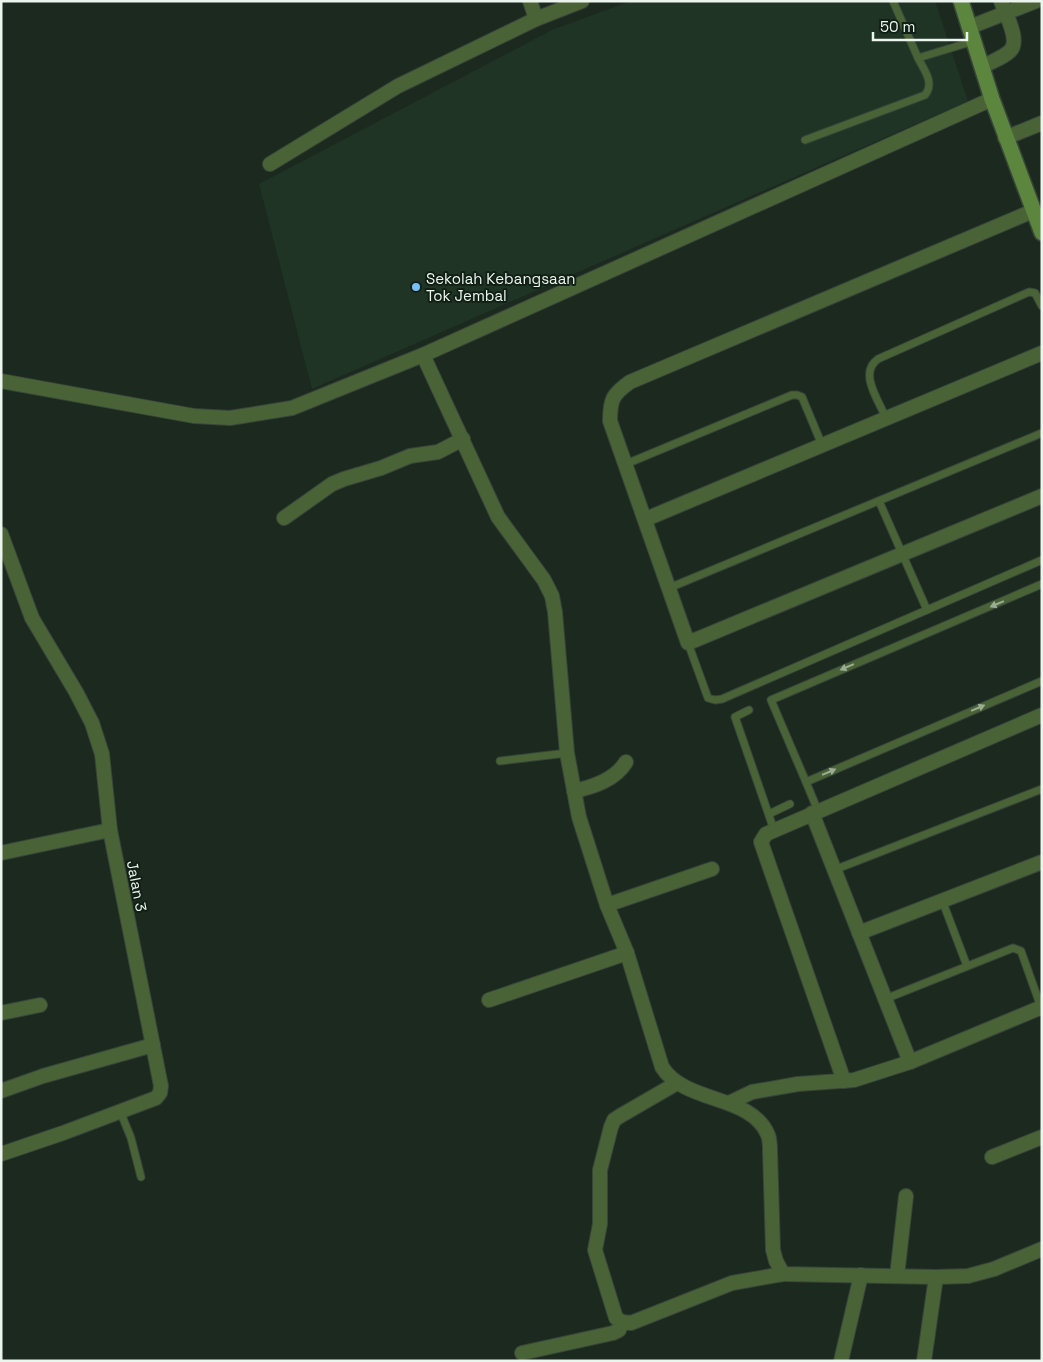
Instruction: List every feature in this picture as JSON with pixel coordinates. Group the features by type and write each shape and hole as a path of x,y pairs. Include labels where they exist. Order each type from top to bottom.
{"main road":[{"path":"961,1 992,99 1041,231"}],"street":[{"path":"530,1 536,19"},
{"path":"270,164 398,86 536,19 582,1"},
{"path":"972,34 1004,8 1036,1"},
{"path":"982,67 1010,51 1014,45 1015,37 1004,8"},
{"path":"1,381 194,416 230,418 292,408 423,355 992,99"},
{"path":"1006,138 1042,123"},
{"path":"1034,211 630,382 617,392 610,408 610,420 688,644 1042,496"},
{"path":"646,520 1042,353"},
{"path":"423,355 498,517 544,580 552,596 567,753 579,817 607,905 627,953 662,1067 668,1076 680,1086 729,1103 757,1120 768,1136 773,1250 776,1262 783,1274"},
{"path":"284,518 332,484 410,456 438,452 463,439"},
{"name":"Jalan 3","path":"1,534 32,618 92,723 102,754 110,830 161,1086 160,1093 156,1098 1,1154"},
{"path":"844,1081 761,842 766,834 774,830 1042,715"},
{"path":"574,791 591,788 600,783 618,772 626,762"},
{"path":"815,812 834,870 910,1062"},
{"path":"1,853 110,830"},
{"path":"859,933 1042,862"},
{"path":"607,905 712,869"},
{"path":"489,1000 627,953"},
{"path":"1,1013 40,1005"},
{"path":"729,1103 752,1092 798,1084 844,1081 910,1062 1042,1007"},
{"path":"1,1091 43,1076 153,1045"},
{"path":"677,1083 614,1120 600,1170 600,1224 595,1250 616,1318 622,1322 631,1324 732,1282 783,1274 968,1276 994,1269 1042,1249"},
{"path":"992,1157 1042,1137"},
{"path":"897,1276 906,1196"},
{"path":"841,1361 861,1274"},
{"path":"924,1361 936,1277"},
{"path":"522,1353 614,1333 619,1330 622,1322"}],"lane":[{"path":"805,140 925,95 930,90 931,83 893,1"},
{"path":"918,58 972,34"},
{"path":"886,418 869,379 869,370 872,363 1030,292 1035,292 1042,306"},
{"path":"626,464 797,394 802,397 822,445"},
{"path":"669,588 1042,433"},
{"path":"879,501 927,610"},
{"path":"688,644 708,698 722,699 1042,560"},
{"path":"815,812 806,782 771,700 1042,584"},
{"path":"806,782 1042,680"},
{"path":"749,710 735,717 774,830"},
{"path":"500,761 567,753"},
{"path":"834,870 1042,789"},
{"path":"769,814 790,804"},
{"path":"942,900 968,966"},
{"path":"885,999 1013,948 1021,951 1042,1007"},
{"path":"120,1111 131,1138 141,1177"}],"shaded area":[{"name":"Sekolah Kebangsaan Tok Jembal","path":"631,1 935,1 968,101 312,389 259,184 554,29"}],"place":[{"name":"Sekolah Kebangsaan Tok Jembal","path":"416,287"}]}
